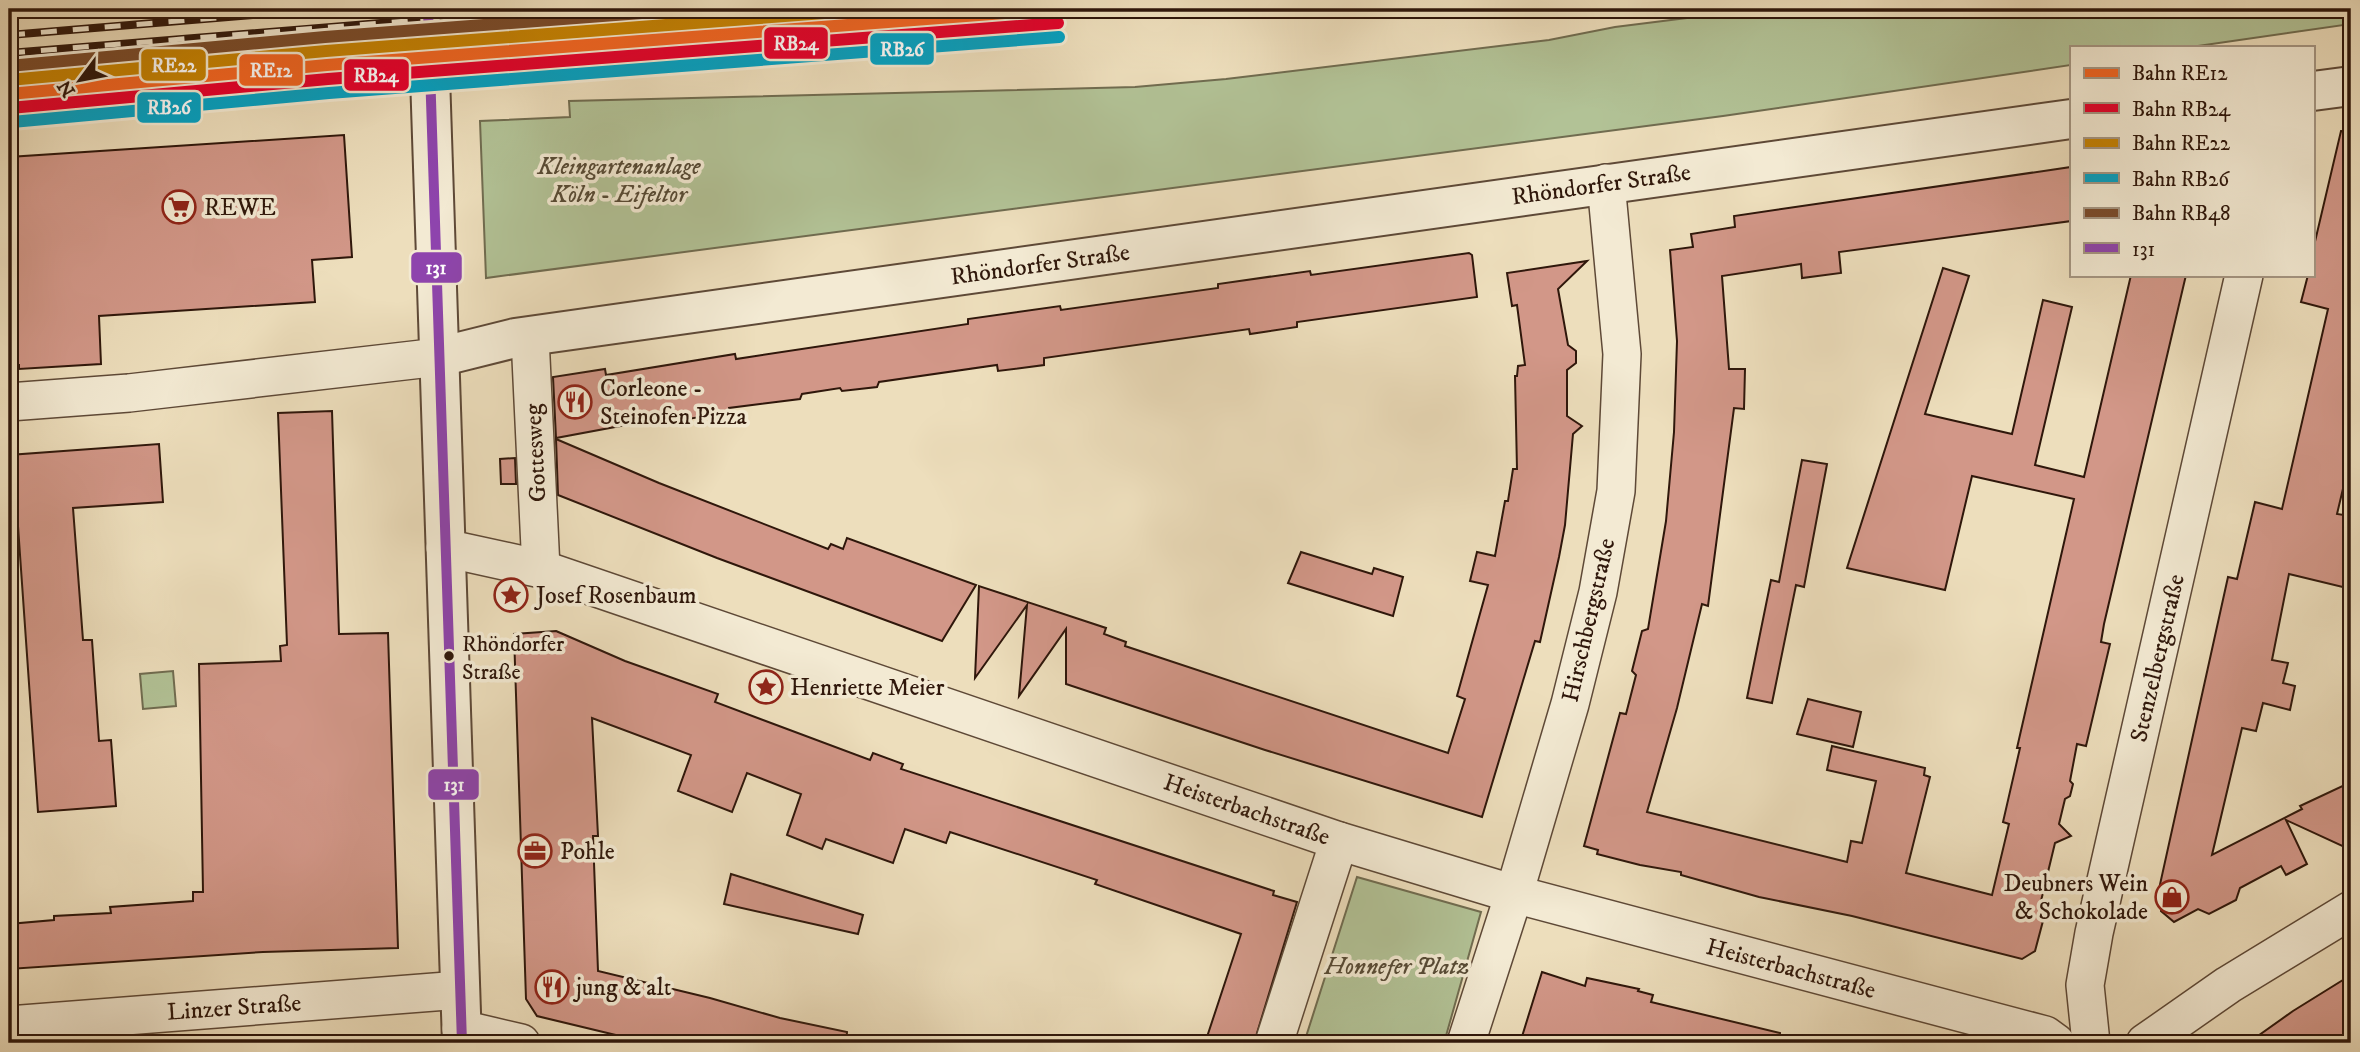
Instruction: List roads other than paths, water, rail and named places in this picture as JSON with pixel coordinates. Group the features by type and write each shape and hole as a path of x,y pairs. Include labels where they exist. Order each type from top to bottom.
{"street":[{"path":"430,76 461,1036 521,1043"},
{"path":"2314,91 2351,86"},
{"name":"Rhöndorfer Straße","path":"9,402 143,391 439,357 494,342 2070,119"},
{"name":"Hirschbergstraße","path":"1466,1043 1514,894 1579,667 1598,592 1616,491 1622,354 1606,183"},
{"name":"Stenzelbergstraße","path":"2091,1043 2085,985 2094,933 2244,276"},
{"name":"Gottesweg","path":"530,337 541,569"},
{"name":"Heisterbachstraße","path":"445,548 541,569 1339,841 1514,894 2045,1035 2056,1043"},
{"path":"1274,1043 1339,841"},
{"path":"2145,1043 2228,985 2351,911"},
{"name":"Linzer Straße","path":"9,1025 460,990"}],"tunnel":[{"path":"428,9 430,76"}],"railway":[{"path":"9,35 324,9"},
{"path":"9,53 555,9"}],"rail line":[{"name":"RB48","path":"9,66 325,37 694,9"},
{"name":"RE22","path":"9,80 326,51 877,9"},
{"name":"RE12","path":"9,94 327,65 1057,9"},
{"name":"RB24","path":"10,108 328,79 1058,23"},
{"name":"RB26","path":"12,122 329,93 1059,37"}],"place":[{"name":"REWE","path":"179,207"},
{"name":"Corleone - Steinofen Pizza","path":"575,402"},
{"name":"Josef Rosenbaum","path":"511,595"},
{"name":"Rhöndorfer Straße","path":"449,656"},
{"name":"Henriette Meier","path":"766,687"},
{"name":"Pohle","path":"535,851"},
{"name":"Deubners Wein & Schokolade","path":"2172,897"},
{"name":"jung & alt","path":"552,987"}],"park label":[{"name":"Kleingartenanlage Köln - Eifeltor","path":"619,180"},
{"name":"Honnefer Platz","path":"1397,966"}]}
